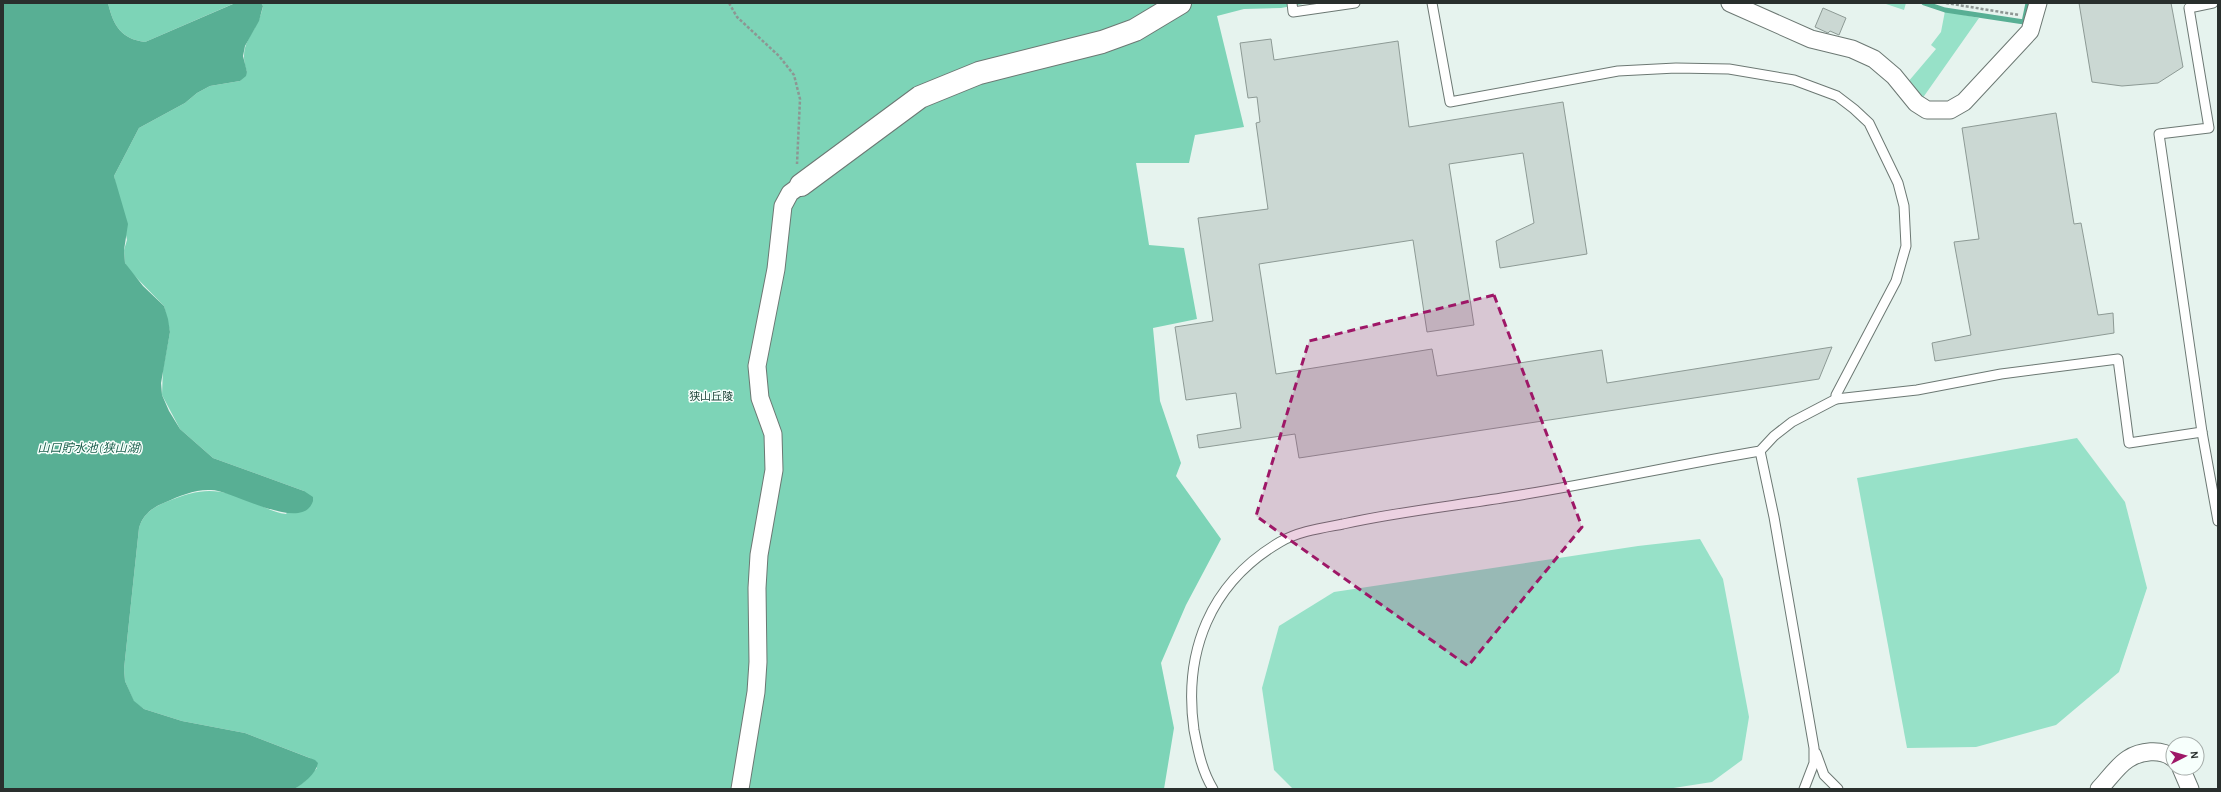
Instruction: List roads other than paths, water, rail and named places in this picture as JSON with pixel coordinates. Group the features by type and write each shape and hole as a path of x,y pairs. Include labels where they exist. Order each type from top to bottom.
{"street":[{"path":"740,789 756,692 758,662 757,588 759,555 774,470 773,434 760,398 757,366 776,269 783,206 790,193 920,97 979,73 1102,42 1135,30 1180,3"},
{"path":"1730,3 1811,39 1852,49 1874,59 1894,76 1916,103 1927,110 1950,110 1964,102 2030,31 2038,3"},
{"path":"2099,789 2128,759 2143,752 2159,752 2165,755"},
{"path":"2184,776 2190,789"}],"lane":[{"path":"1292,3 1293,12 1355,3"},
{"path":"1432,3 1450,102 1618,71 1676,68 1728,69 1794,80 1813,86 1837,96 1869,123 1898,183 1904,206 1906,246 1896,281 1866,334 1836,395 1836,399"},
{"path":"2213,3 2189,8 2209,128 2159,134 2202,432 2218,521"},
{"path":"1213,789 1199,758 1192,714 1191,684 1199,641 1210,612 1227,587 1242,571 1281,541 1302,533 1374,517 1510,497 1760,451 1774,436 1792,422 1836,399 1917,390 2001,374 2118,359 2129,443 2202,432"},
{"path":"1760,451 1774,517 1814,748 1814,763 1804,789"},
{"path":"1814,748 1824,775 1838,789"}],"water":[{"name":"山口貯水池 (狭山湖)","path":"3,3 108,3 119,30 130,38 145,42 233,4 261,3 263,6 259,21 245,46 243,56 247,72 246,76 240,81 210,86 197,93 185,103 139,128 114,176 128,224 124,250 125,263 143,286 164,306 168,319 170,332 161,383 162,395 169,411 180,429 213,458 304,491 313,497 313,501 307,510 296,513 282,512 221,492 205,490 176,497 157,506 149,512 143,519 139,528 124,669 125,681 134,701 144,709 182,721 245,733 315,760 318,763 315,771 294,789 3,789"}],"waterway":[{"path":"1924,3 1945,10 2024,22 2028,3"}],"park label":[{"name":"狭山丘陵","path":"711,396"}]}
